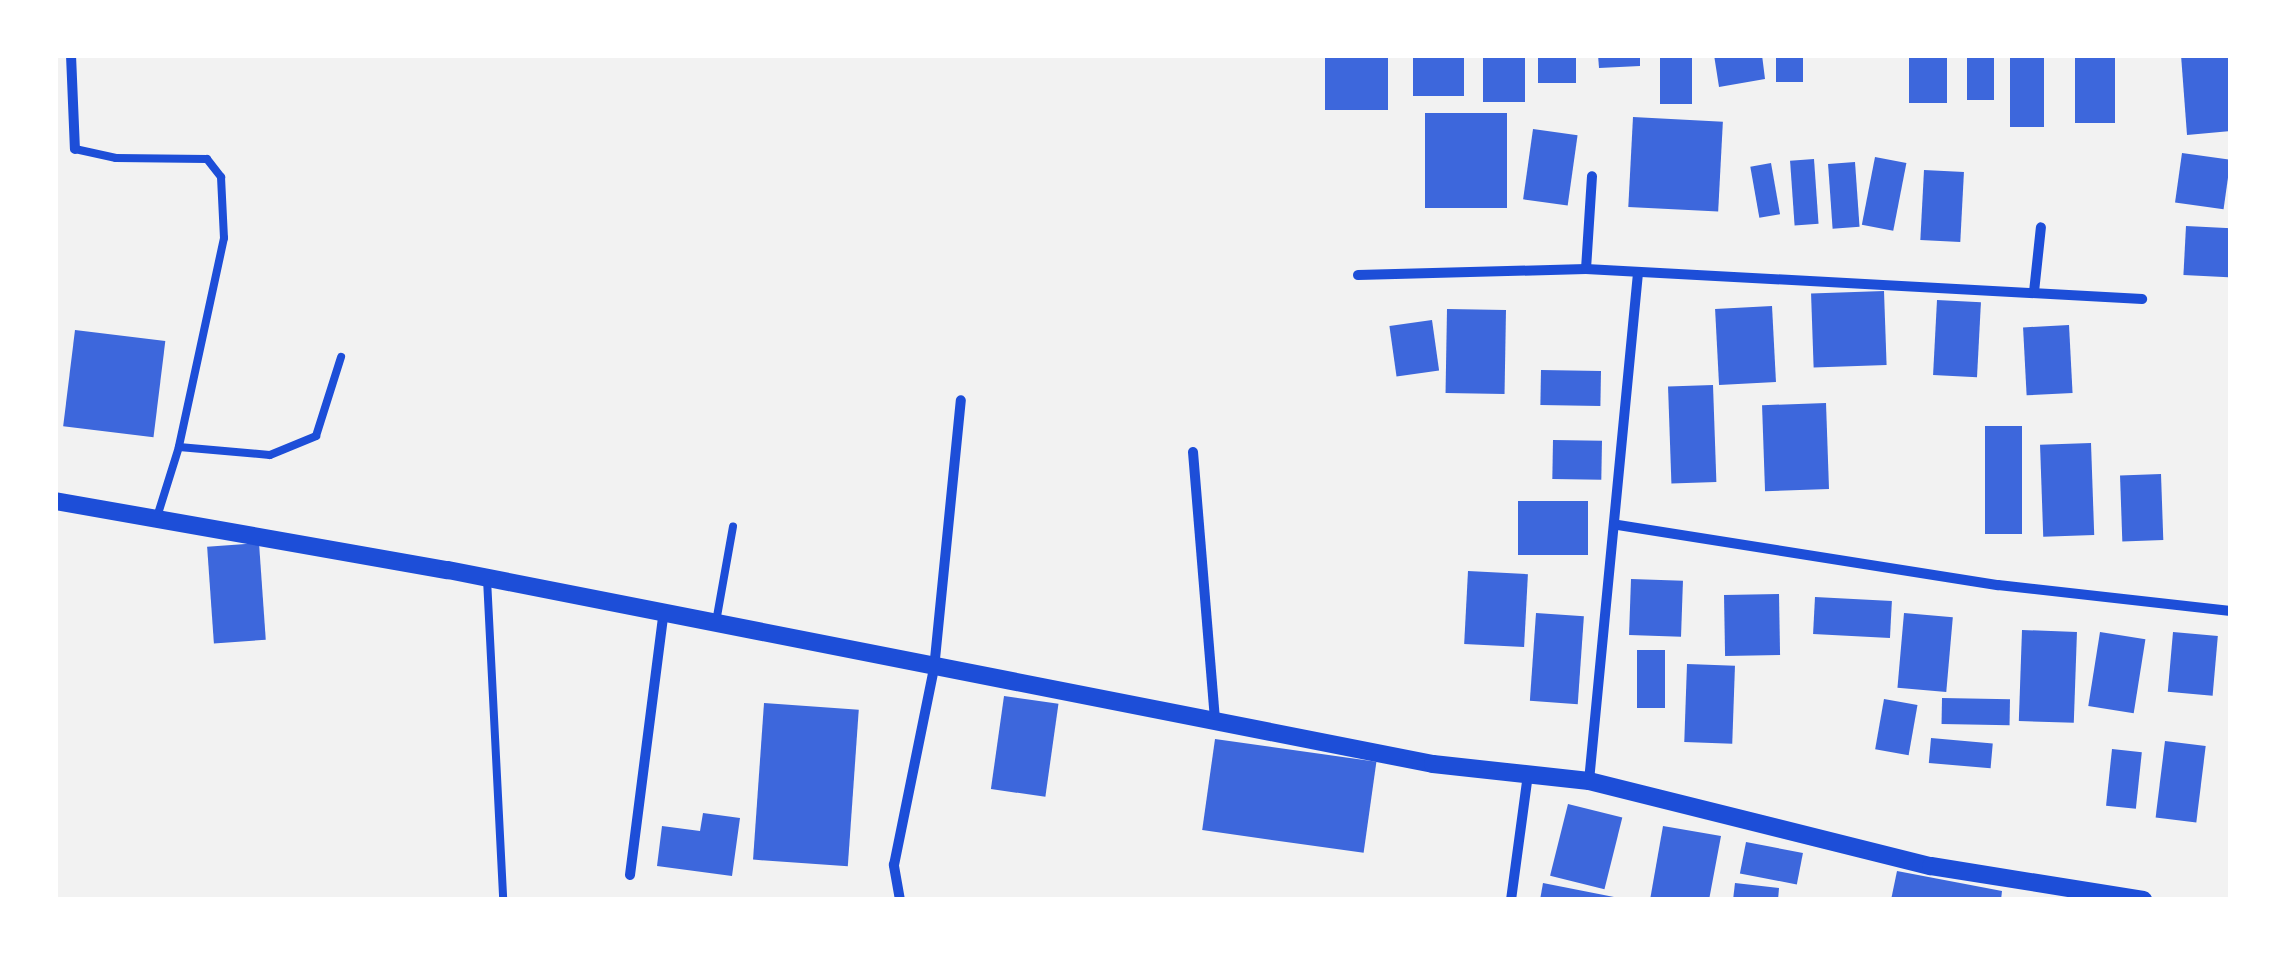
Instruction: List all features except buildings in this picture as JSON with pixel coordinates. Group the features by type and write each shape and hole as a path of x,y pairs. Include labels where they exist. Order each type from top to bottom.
{"street":[{"path":"71,55 75,149"},
{"path":"1586,269 1592,176"},
{"path":"2034,292 2041,227"},
{"path":"1358,275 1586,269 2142,299"},
{"path":"1589,782 1618,525 1638,273"},
{"path":"900,900 894,865 934,669 961,400"},
{"path":"1193,452 1216,719"},
{"path":"55,501 487,579 663,616 716,622 934,669 1216,719 1372,752 1589,782 1931,866 2142,900"},
{"path":"1618,525 1998,585 2231,611"},
{"path":"630,875 663,616"},
{"path":"1511,900 1528,774"}],"lane":[{"path":"75,149 116,158 207,159 221,177 224,238 178,447 157,517"},
{"path":"178,447 270,456 308,443 320,429 342,357"},
{"path":"716,622 733,526"},
{"path":"487,579 503,900"}]}
